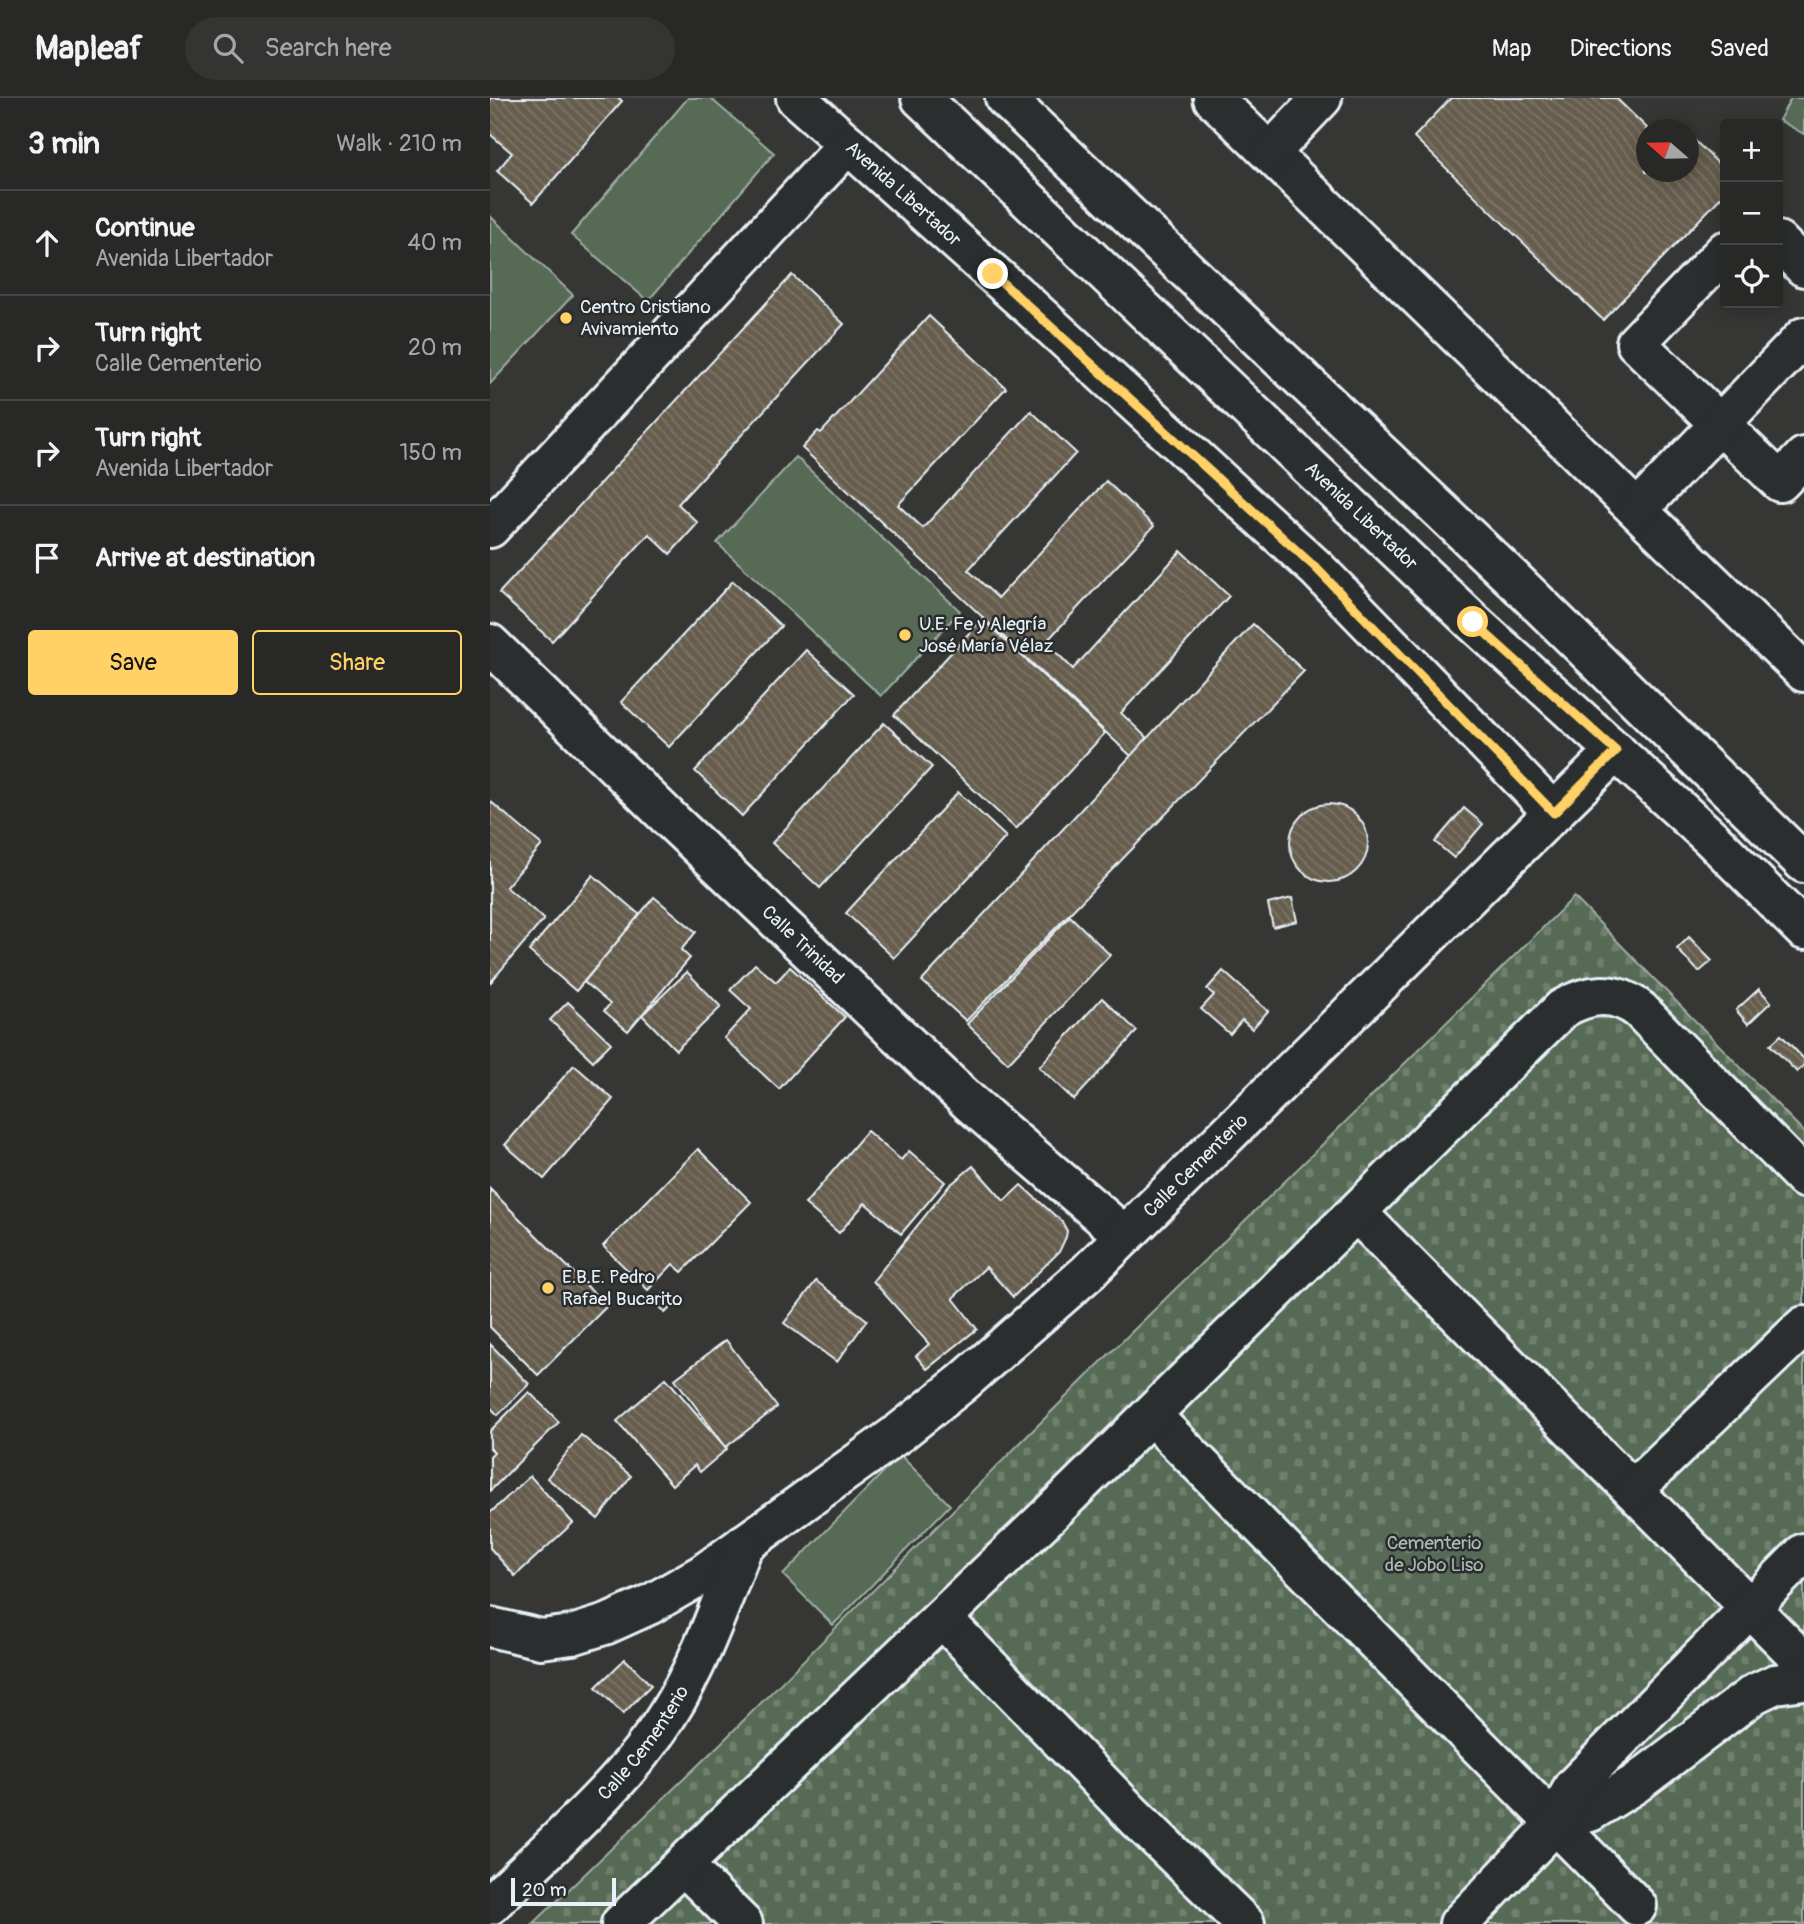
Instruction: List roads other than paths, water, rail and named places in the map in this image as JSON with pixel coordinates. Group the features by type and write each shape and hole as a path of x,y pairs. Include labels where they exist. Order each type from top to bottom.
{"street":[{"name":"Avenida Libertador","path":"796,98 1317,569 1554,813"},
{"name":"Avenida Libertador","path":"921,98 1473,622 1711,838 1804,930"},
{"path":"1005,98 1513,579 1804,863"},
{"path":"1213,98 1804,672"},
{"path":"1270,153 1322,98"},
{"path":"490,528 848,144"},
{"path":"1782,245 1804,267"},
{"path":"1720,256 1636,343 1780,482 1804,457"},
{"path":"1638,509 1804,337"},
{"name":"Calle Trinidad","path":"490,644 673,822 969,1102 1124,1235"},
{"name":"Calle Cementerio","path":"506,1631 541,1639 572,1635 607,1624 649,1605 744,1544 899,1433 1087,1273 1616,751"},
{"path":"621,1924 1151,1415 1562,1009 1576,1001 1603,995 1629,1001 1804,1178"},
{"path":"1357,1213 1804,1662"},
{"path":"1633,1490 1804,1326"},
{"path":"1151,1415 1637,1906"},
{"name":"Calle Cementerio","path":"490,1905 637,1757 668,1714 712,1625 744,1544"},
{"path":"1459,1924 1556,1823 1573,1787 1804,1553"},
{"path":"942,1618 1131,1813 1245,1924"},
{"path":"1556,1823 1590,1812 1635,1784 1754,1694 1775,1684 1804,1680"},
{"path":"683,1865 743,1924"}],"place":[{"name":"Centro Cristiano Avivamiento","path":"566,318"},
{"name":"U.E. Fe y Alegría José María Vélaz","path":"905,635"},
{"name":"E.B.E. Pedro Rafael Bucarito","path":"548,1288"}],"park label":[{"name":"Cementerio de Jobo Liso","path":"1434,1554"}]}
